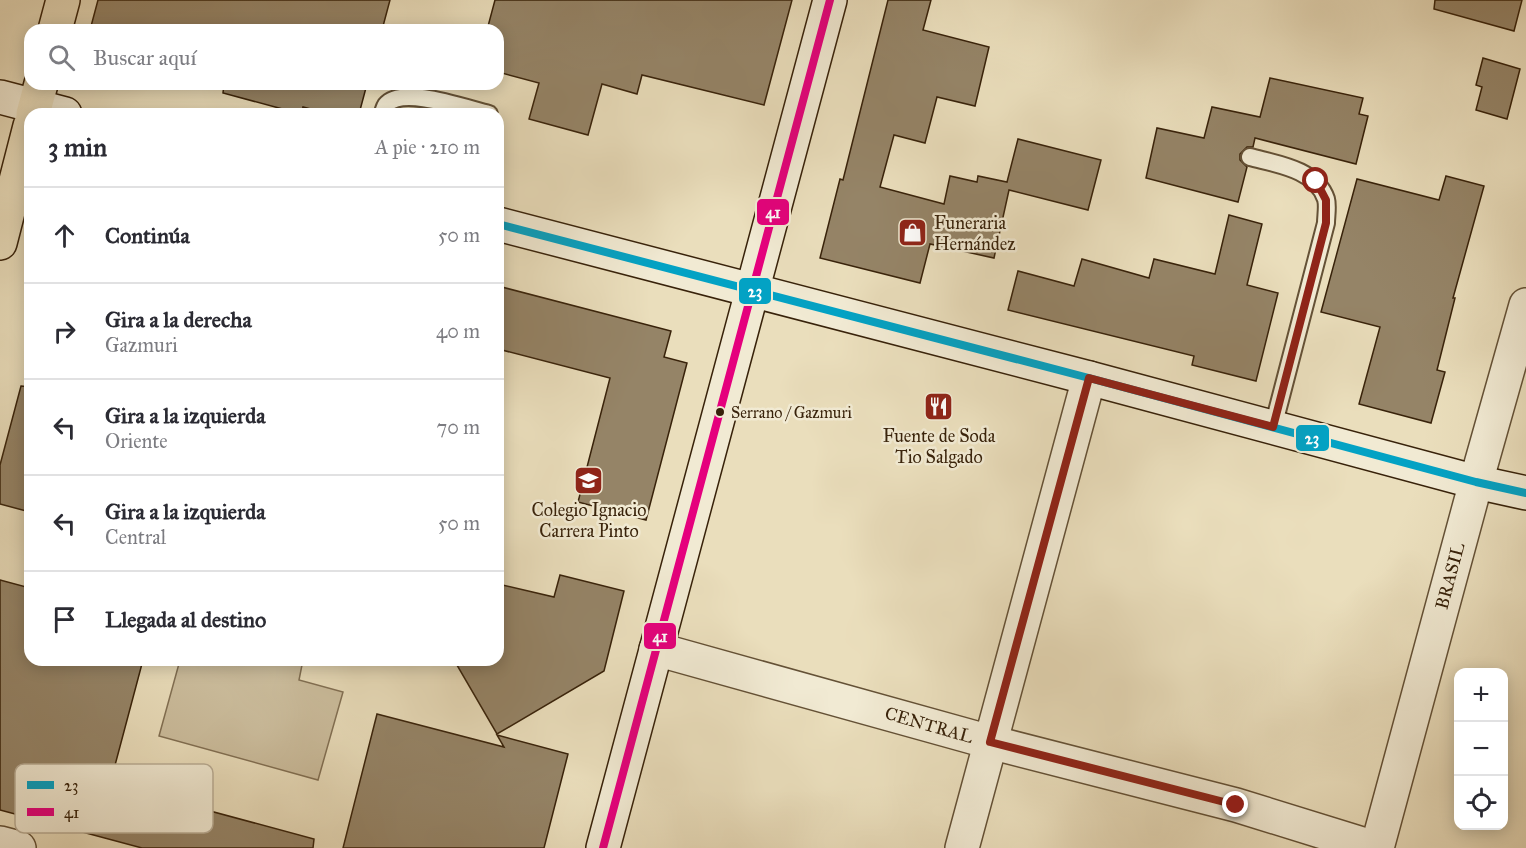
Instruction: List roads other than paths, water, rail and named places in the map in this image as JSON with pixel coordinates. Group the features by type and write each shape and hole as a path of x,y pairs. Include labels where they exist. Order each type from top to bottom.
{"main road":[{"path":"57,24 63,0"},
{"path":"0,243 24,165"}],"street":[{"path":"603,848 830,0"},
{"path":"0,97 38,108"},
{"path":"504,226 1089,378 1476,482 1526,493"},
{"name":"BRASIL","path":"1376,848 1526,305"},
{"path":"962,848 1089,378"},
{"name":"CENTRAL","path":"656,649 990,742 1236,805 1376,848"},
{"path":"0,843 20,848"}],"lane":[{"path":"385,108 387,104 401,97 416,96 465,108"},
{"path":"1250,157 1292,168 1316,181 1326,200 1326,223 1273,427"}],"place":[{"name":"Funeraria Hernández","path":"913,233"},
{"name":"Fuente de Soda Tio Salgado","path":"939,407"},
{"name":"Serrano / Gazmuri","path":"720,412"},
{"name":"Colegio Ignacio Carrera Pinto","path":"589,481"}]}
